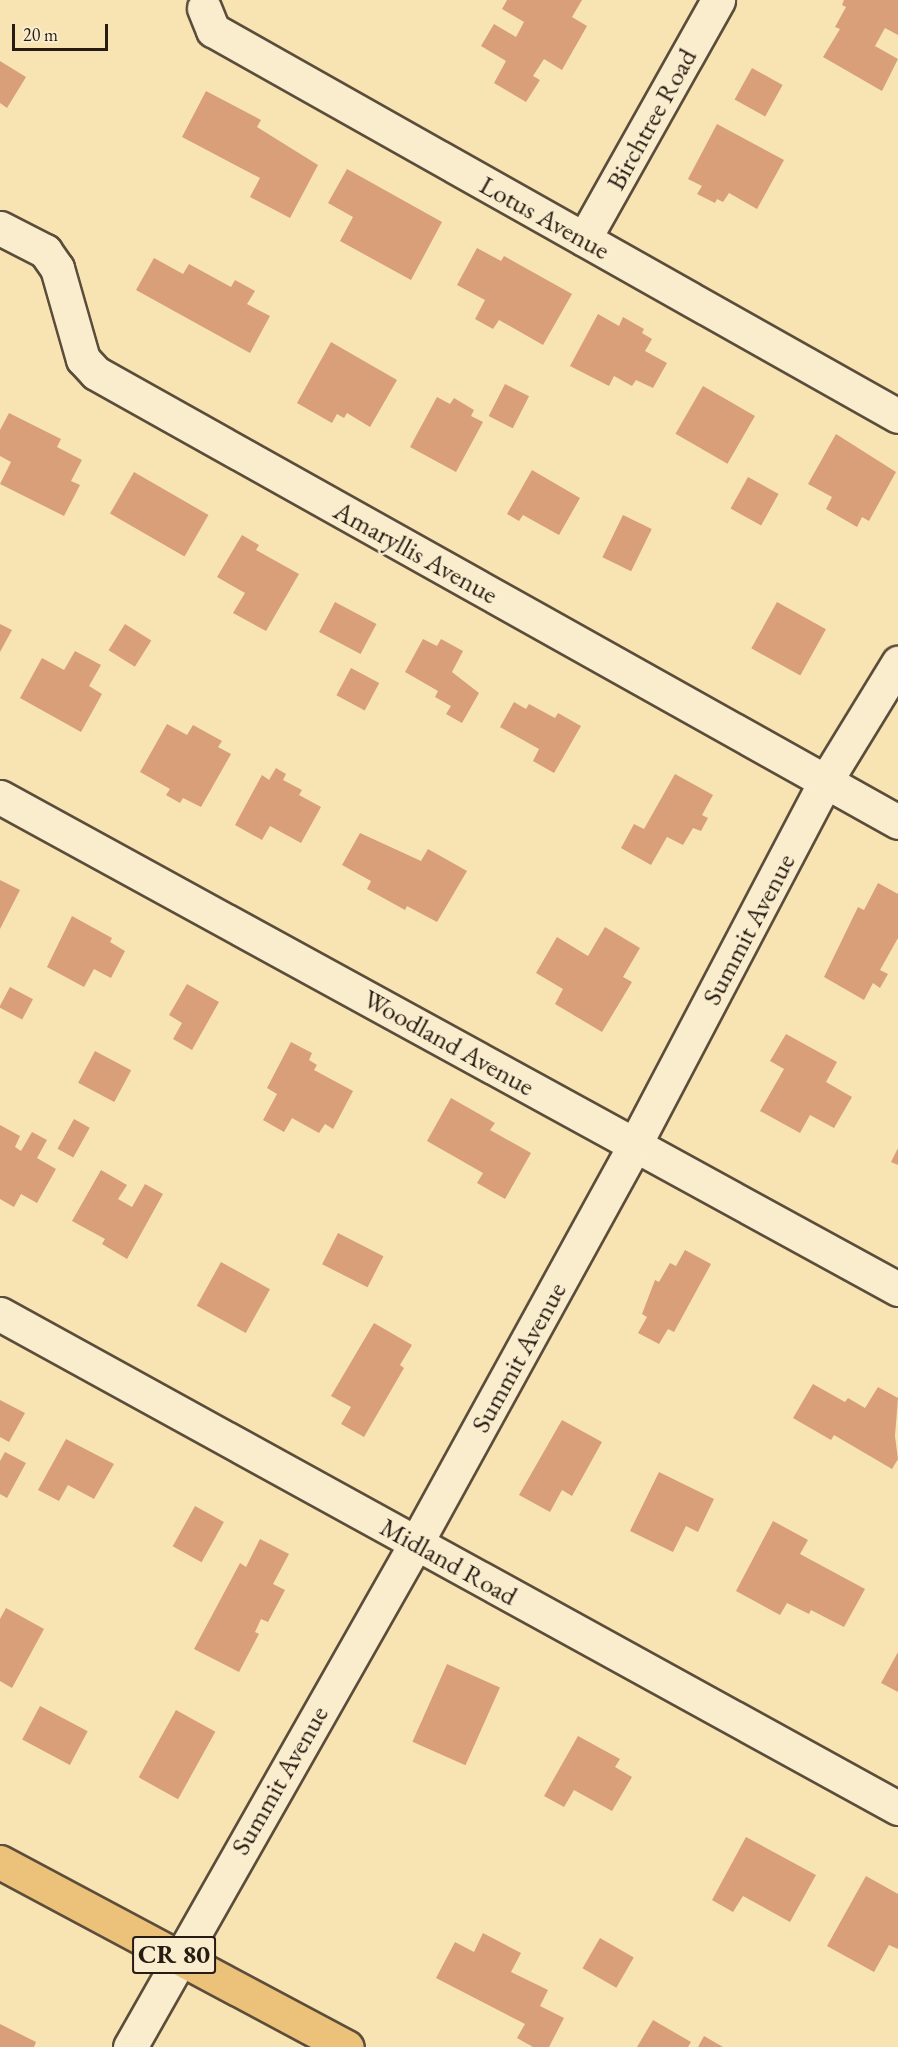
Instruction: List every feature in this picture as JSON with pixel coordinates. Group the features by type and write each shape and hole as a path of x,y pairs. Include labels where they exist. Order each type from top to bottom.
{"main road":[{"name":"CR 80","path":"0,1862 348,2047"}],"street":[{"name":"Birchtree Road","path":"584,239 718,0"},
{"name":"Lotus Avenue","path":"204,8 213,30 898,416"},
{"name":"Amaryllis Avenue","path":"0,228 45,251 57,268 83,359 96,373 898,822"},
{"name":"Summit Avenue","path":"130,2047 178,1957 416,1543 636,1144 825,782 898,663"},
{"name":"Woodland Avenue","path":"0,797 898,1289"},
{"name":"Midland Road","path":"0,1314 898,1808"}],"building":[{"path":"507,0 582,0 572,17 587,26 562,70 544,59 533,76 540,80 526,102 494,83 506,61 481,46 494,24 516,37 524,22 502,9"},
{"path":"844,0 898,0 898,35 885,28 875,46 898,59 882,91 823,57 840,29 835,27 846,7 842,5"},
{"path":"0,61 26,77 7,108 0,103"},
{"path":"752,68 783,85 765,116 735,99"},
{"path":"206,91 261,120 257,127 318,165 290,218 250,197 260,178 182,137"},
{"path":"717,124 784,160 757,209 729,193 723,202 717,199 715,203 697,194 702,186 688,179"},
{"path":"347,169 442,222 411,280 340,241 353,217 328,203"},
{"path":"477,248 501,261 504,256 572,294 543,345 499,320 493,329 475,319 485,300 457,285"},
{"path":"154,258 183,274 189,264 231,287 235,280 255,291 247,304 270,316 250,353 136,290"},
{"path":"598,314 619,326 623,317 644,329 642,333 652,339 645,351 667,363 653,388 636,380 632,386 614,376 609,386 570,366"},
{"path":"331,342 397,380 370,427 347,413 344,418 337,414 332,423 297,403"},
{"path":"505,384 529,396 513,428 489,416"},
{"path":"703,386 755,416 727,464 676,434"},
{"path":"437,397 450,404 454,398 474,410 471,416 483,422 456,472 410,447"},
{"path":"9,413 61,439 57,447 82,460 71,481 80,485 64,516 0,484 11,462 0,456 0,430"},
{"path":"836,434 896,472 869,521 862,517 857,527 826,509 832,497 808,484"},
{"path":"532,470 580,498 559,535 523,515 519,521 507,514"},
{"path":"134,472 208,515 184,557 110,514"},
{"path":"748,477 779,494 761,525 731,508"},
{"path":"623,515 652,529 631,571 602,557"},
{"path":"242,535 259,545 256,550 299,574 266,631 233,613 245,593 217,577"},
{"path":"335,602 376,624 361,654 319,632"},
{"path":"777,602 826,629 800,676 751,648"},
{"path":"0,624 12,630 0,652"},
{"path":"125,624 151,640 135,667 109,650"},
{"path":"423,639 437,646 441,639 463,651 452,672 479,693 462,723 446,714 451,706 435,697 438,691 405,672"},
{"path":"75,651 101,665 89,686 102,694 81,732 20,698 42,658 64,670"},
{"path":"351,668 379,683 365,710 336,695"},
{"path":"514,702 526,709 529,704 555,718 558,713 581,726 554,773 533,761 539,749 500,727"},
{"path":"167,724 187,735 193,725 222,741 218,747 231,754 201,807 183,798 180,803 166,795 170,789 140,772"},
{"path":"276,768 286,774 283,780 302,790 299,795 321,807 301,843 270,826 262,840 235,825 262,775 269,780"},
{"path":"675,774 713,795 702,815 708,818 701,831 693,828 683,845 667,837 651,865 621,848 634,824 644,829"},
{"path":"360,833 421,861 428,849 467,871 437,922 407,906 405,910 367,889 371,881 342,865"},
{"path":"0,880 20,890 0,929"},
{"path":"878,883 898,894 898,938 880,970 888,974 880,988 873,983 864,1000 824,977 858,907 864,910"},
{"path":"72,916 112,938 110,942 125,951 111,978 94,969 84,987 47,967"},
{"path":"605,927 640,948 623,977 632,982 602,1032 555,1004 563,989 536,973 557,937 588,956"},
{"path":"187,984 219,1002 192,1050 173,1039 182,1023 169,1015"},
{"path":"10,987 33,999 22,1020 0,1008"},
{"path":"786,1034 837,1062 826,1082 852,1097 834,1128 810,1115 800,1133 760,1111 784,1069 770,1061"},
{"path":"291,1042 312,1053 309,1060 317,1065 314,1070 353,1091 333,1129 325,1124 319,1133 292,1118 284,1132 263,1120 277,1094 267,1088"},
{"path":"95,1051 131,1070 114,1102 78,1083"},
{"path":"451,1098 495,1123 490,1130 531,1153 505,1199 477,1183 483,1173 427,1141"},
{"path":"74,1119 90,1128 73,1157 58,1149"},
{"path":"0,1125 20,1136 15,1147 21,1151 32,1132 47,1140 37,1158 56,1169 37,1203 21,1194 14,1207 0,1199"},
{"path":"898,1148 898,1165 891,1162"},
{"path":"101,1170 127,1185 118,1199 132,1207 145,1184 163,1194 127,1259 102,1244 105,1239 72,1221"},
{"path":"338,1233 383,1256 368,1287 322,1264"},
{"path":"685,1250 711,1264 674,1332 668,1329 659,1344 638,1333 647,1317 642,1314 655,1280 659,1282 670,1263 676,1266"},
{"path":"221,1262 270,1289 246,1333 197,1306"},
{"path":"374,1323 412,1345 400,1365 404,1368 364,1437 341,1424 351,1407 331,1396"},
{"path":"813,1384 845,1402 848,1398 865,1408 878,1387 898,1398 895,1436 898,1459 892,1469 834,1435 831,1440 793,1418"},
{"path":"0,1400 25,1413 9,1442 0,1437"},
{"path":"562,1420 602,1442 572,1496 562,1490 550,1512 519,1495"},
{"path":"66,1439 114,1464 94,1499 68,1485 59,1501 38,1490"},
{"path":"5,1452 26,1463 7,1498 0,1494 0,1461"},
{"path":"659,1472 714,1499 698,1532 686,1526 673,1552 630,1531"},
{"path":"195,1506 224,1522 202,1562 173,1546"},
{"path":"773,1521 808,1540 800,1554 865,1589 844,1627 811,1610 809,1614 787,1603 780,1615 736,1591"},
{"path":"260,1539 289,1554 273,1584 285,1590 268,1622 261,1619 255,1632 259,1634 239,1672 194,1649 240,1563 246,1567"},
{"path":"6,1608 44,1629 12,1688 0,1681 0,1619"},
{"path":"898,1652 898,1692 881,1683"},
{"path":"447,1664 500,1688 465,1765 412,1742"},
{"path":"40,1706 88,1731 70,1765 22,1740"},
{"path":"176,1710 215,1732 178,1799 139,1777"},
{"path":"578,1736 620,1759 615,1767 632,1777 612,1811 574,1790 564,1807 544,1796"},
{"path":"746,1837 816,1875 790,1922 743,1896 733,1912 712,1900"},
{"path":"866,1876 898,1894 898,1949 889,1945 874,1972 827,1946"},
{"path":"483,1933 521,1953 511,1972 548,1990 540,2006 564,2018 549,2047 533,2047 517,2038 525,2024 436,1978 455,1942 474,1952"},
{"path":"600,1938 634,1958 616,1988 583,1968"},
{"path":"653,2020 691,2042 688,2047 637,2047"},
{"path":"0,2024 36,2042 34,2047 0,2047"},
{"path":"704,2036 723,2047 698,2047"}]}
